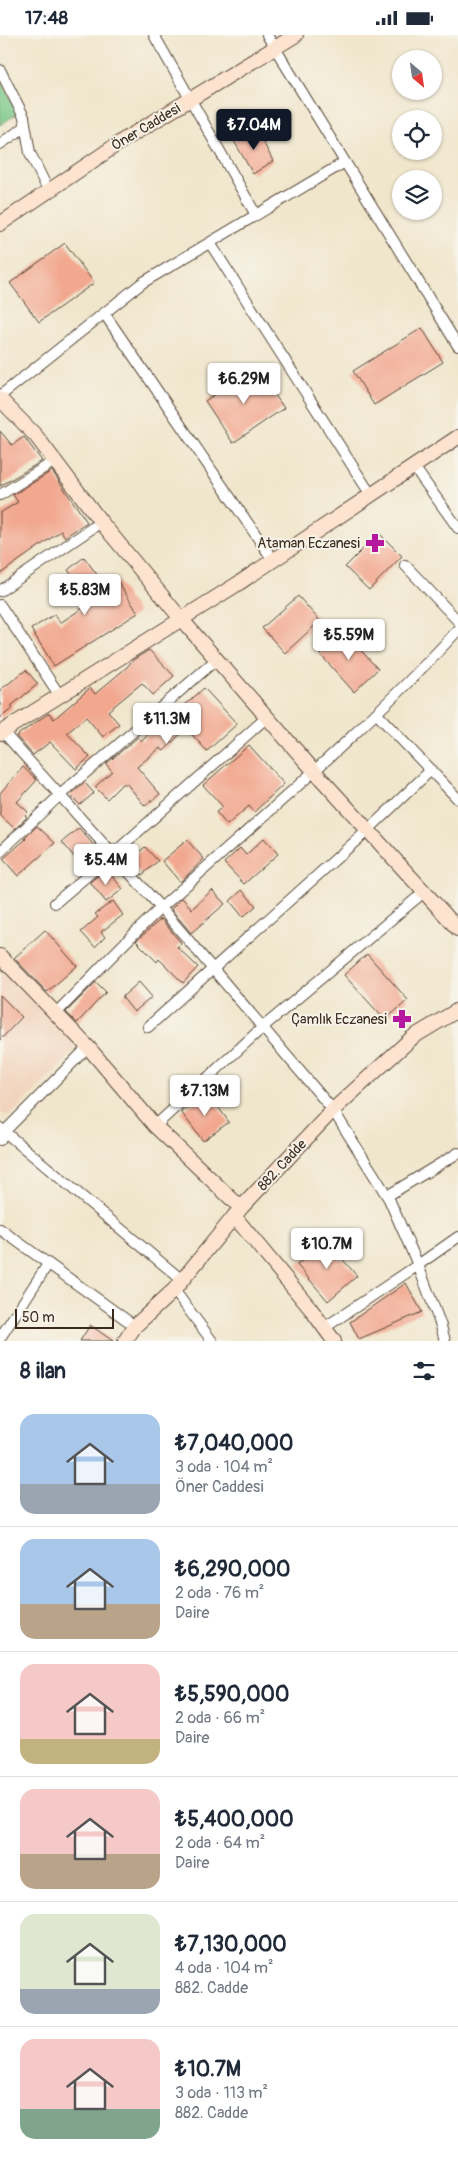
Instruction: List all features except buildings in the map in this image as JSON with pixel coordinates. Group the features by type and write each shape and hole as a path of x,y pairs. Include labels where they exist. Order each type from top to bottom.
{"street":[{"path":"154,35 256,215"},
{"path":"267,35 458,346"},
{"name":"Öner Caddesi","path":"0,224 125,139 296,35"},
{"path":"0,71 24,117 30,153 48,191"},
{"path":"0,144 25,127"},
{"path":"345,162 142,283 0,398 36,436 101,523 182,620 315,772 458,929"},
{"path":"210,243 371,495"},
{"path":"104,313 273,560"},
{"path":"445,1341 418,1265 387,1196 333,1110 114,854 1,733 182,620 458,437"},
{"path":"0,495 54,461"},
{"path":"414,467 458,529"},
{"path":"0,591 101,523"},
{"path":"56,1013 161,908 315,772 458,629 405,565"},
{"path":"0,605 60,696"},
{"path":"0,852 60,795 217,659"},
{"path":"376,713 458,799"},
{"path":"55,903 114,854 267,717"},
{"path":"148,1027 368,830 431,770"},
{"path":"154,1126 263,1027 424,892"},
{"path":"0,955 88,1047 154,1126 238,1212 334,1341"},
{"name":"882. Cadde","path":"126,1340 135,1326 178,1285 238,1212 333,1110 413,1037 458,1010"},
{"path":"88,1047 1,1133 178,1285 212,1341"},
{"path":"387,1196 458,1153"},
{"path":"0,1229 135,1326"},
{"path":"324,1328 458,1237"},
{"path":"0,1338 48,1264"}],"shaded area":[{"path":"0,966 73,1042 75,1050 12,1114 5,1116 0,1112"}],"green space":[{"path":"0,79 18,113 0,125"}],"place":[{"name":"Ataman Eczanesi","path":"375,543"},
{"name":"Çamlık Eczanesi","path":"402,1019"}]}
